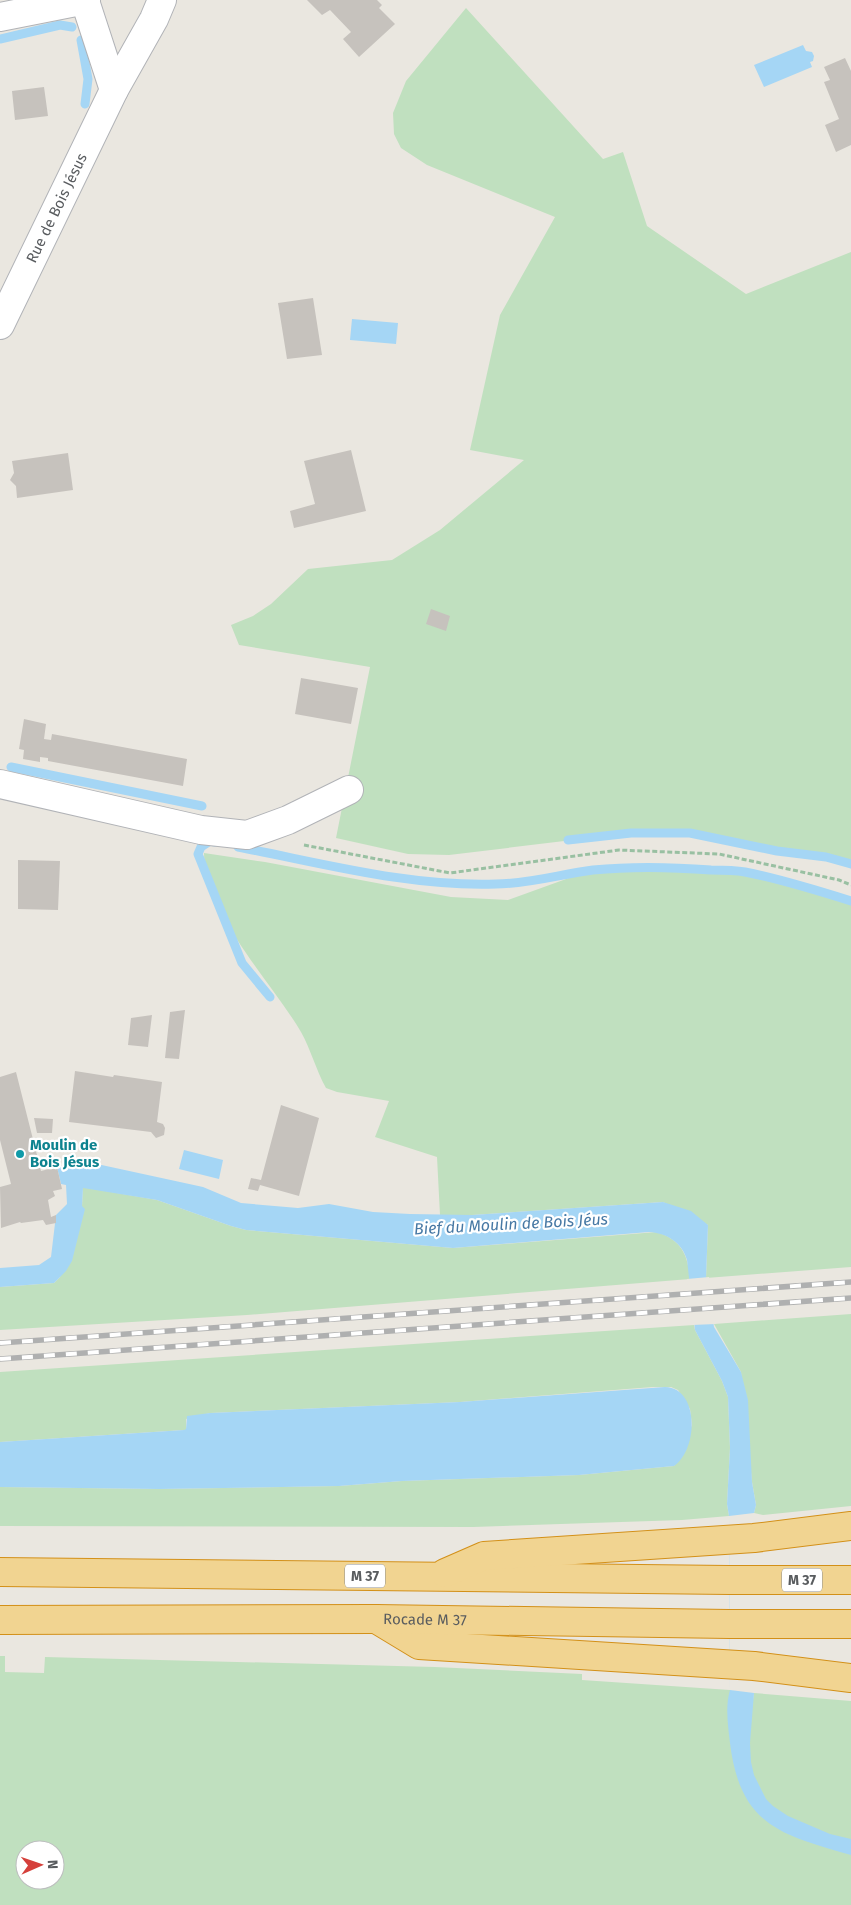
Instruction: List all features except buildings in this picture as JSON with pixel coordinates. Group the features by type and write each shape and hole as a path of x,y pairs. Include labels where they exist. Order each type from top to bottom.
{"highway":[{"path":"435,1577 484,1556 742,1539 851,1526"},
{"name":"M 37","path":"0,1572 851,1580"},
{"path":"376,1619 419,1645 741,1665 851,1678"},
{"name":"Rocade M 37","path":"0,1620 376,1619 851,1624"}],"street":[{"path":"0,17 86,0 114,90"},
{"name":"Rue de Bois Jésus","path":"0,325 114,90 162,0"},
{"path":"0,784 201,830 247,835 288,820 349,790"}],"path":[{"path":"303,845 450,873 619,850 719,854 839,880 851,885"}],"green space":[{"path":"466,8 603,159 623,152 647,226 746,294 851,252 851,864 826,857 776,851 690,833 631,833 449,855 408,854 336,838 370,667 239,645 231,625 253,616 271,604 308,569 392,560 440,530 524,460 470,450 500,315 555,217 427,165 401,148 394,134 393,113 406,81"},
{"path":"204,853 265,862 451,897 508,900 591,870 634,867 690,868 744,872 817,890 851,901 851,1267 706,1278 708,1225 663,1202 472,1215 440,1215 437,1157 375,1137 389,1101 337,1092 326,1088 301,1032 227,923 215,899 207,876"},
{"path":"83,1187 157,1200 246,1230 453,1248 657,1232 672,1239 682,1249 690,1279 247,1315 0,1330 0,1287 54,1283 60,1277 82,1206"},
{"path":"851,1314 851,1506 763,1515 754,1513 756,1505 741,1372 714,1324"},
{"path":"694,1325 728,1397 730,1448 727,1504 729,1516 682,1520 473,1527 0,1526 0,1487 159,1489 339,1486 402,1481 579,1475 674,1466 692,1425 690,1409 678,1390 671,1387 653,1387 460,1402 210,1413 186,1419 186,1430 0,1442 0,1372"},
{"path":"0,1656 5,1656 5,1672 44,1673 45,1657 435,1667 582,1674 582,1680 730,1690 751,1714 754,1693 851,1701 851,1905 0,1905"}],"water":[{"path":"803,45 806,51 812,52 814,56 813,61 810,62 812,67 764,87 754,65"},
{"path":"352,319 398,323 396,344 350,340"},
{"path":"184,1150 223,1160 219,1179 179,1169"},
{"name":"Bief du Moulin de Bois Jéus","path":"74,1159 203,1187 241,1203 298,1208 329,1204 373,1212 472,1215 663,1202 691,1211 708,1225 706,1278 714,1327 741,1372 748,1400 752,1482 756,1505 754,1513 754,1693 750,1743 751,1762 754,1775 766,1799 773,1806 788,1816 830,1834 851,1839 851,1855 804,1841 768,1822 754,1809 743,1792 735,1771 727,1716 730,1690 729,1516 727,1504 730,1448 728,1397 722,1381 695,1330 687,1260 677,1243 661,1234 649,1232 453,1248 246,1230 157,1200 83,1188 82,1206 85,1209 72,1261 66,1271 54,1283 0,1287 0,1268 39,1265 51,1257 56,1215 67,1204 66,1185 61,1184 57,1167 62,1167"},
{"path":"665,1387 676,1390 685,1398 690,1408 692,1421 688,1447 682,1458 674,1466 579,1475 402,1481 339,1486 159,1489 0,1487 0,1442 184,1430 186,1429 187,1416 210,1413 460,1402"}],"pier":[{"path":"709,1277 716,1324 692,1325 687,1279"},
{"path":"754,1513 754,1693 730,1690 729,1516"}],"waterway":[{"path":"0,39 60,25 72,27"},
{"path":"81,40 88,79 85,104"},
{"path":"11,767 202,806"},
{"path":"568,840 631,833 690,833 777,851 826,857 851,864"},
{"path":"215,842 210,841 201,847 198,854 242,963 270,997"},
{"path":"238,847 366,873 431,882 463,884 508,884 593,870 623,868 737,871 785,881 851,901"}],"railway":[{"path":"0,1343 851,1282"},
{"path":"0,1359 851,1298"}],"place":[{"name":"Moulin de Bois Jésus","path":"20,1154"}]}
